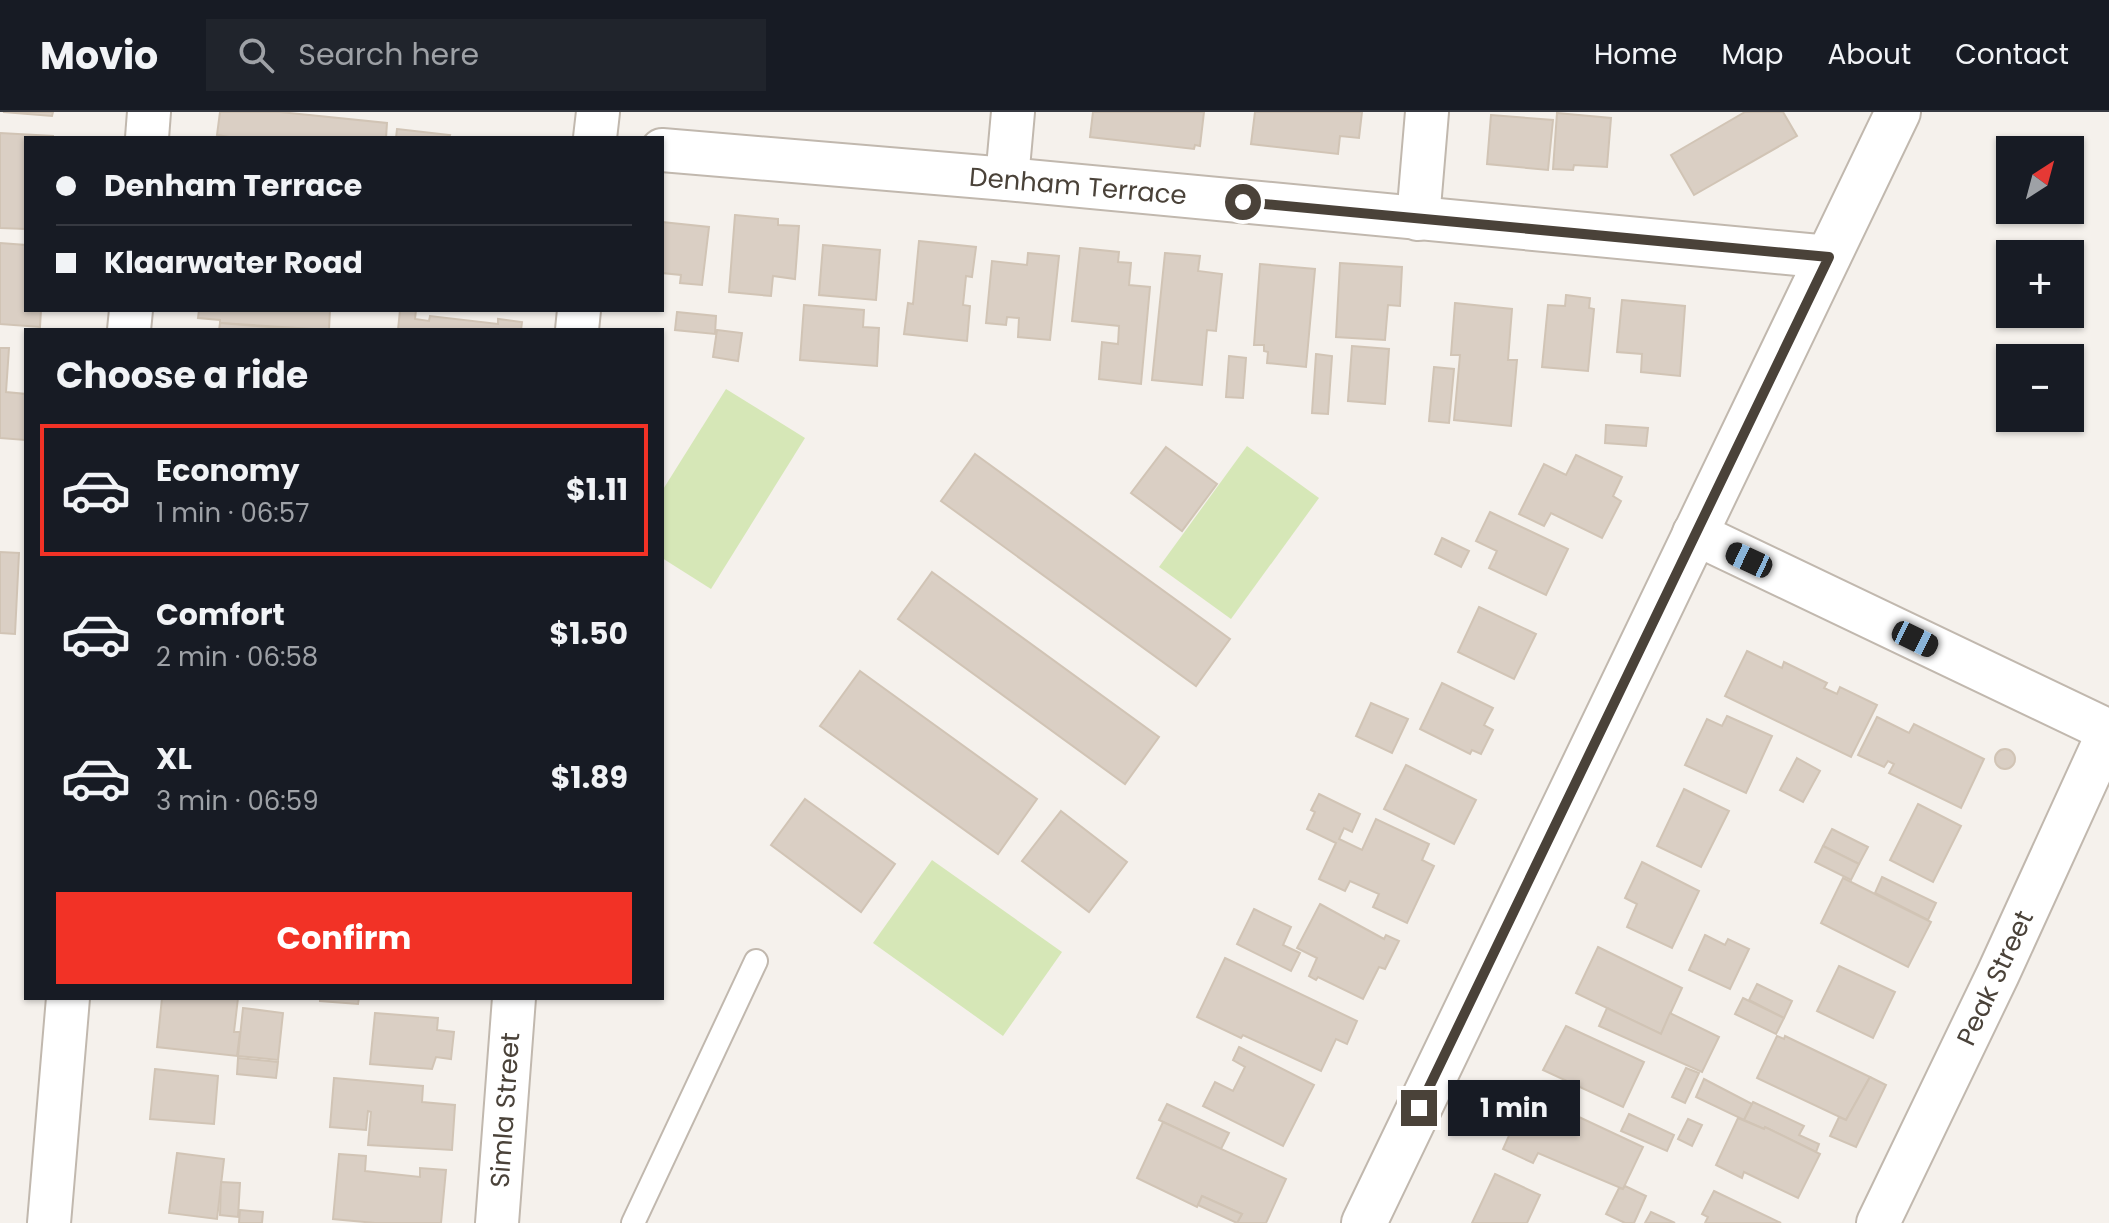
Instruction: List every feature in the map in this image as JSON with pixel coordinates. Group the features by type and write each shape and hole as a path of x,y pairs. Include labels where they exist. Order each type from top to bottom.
{"street":[{"path":"147,136 149,112"},
{"path":"595,136 598,112"},
{"path":"1007,179 1013,112"},
{"path":"1418,219 1427,112"},
{"path":"1364,1223 1898,112"},
{"name":"Denham Terrace","path":"664,150 1007,179 1829,257"},
{"path":"1694,533 2109,731"},
{"name":"Peak Street","path":"1878,1223 1998,974 2109,731"},
{"path":"49,1223 68,1000"},
{"name":"Simla Street","path":"497,1223 514,1000"}],"lane":[{"path":"633,1223 756,961"}],"green space":[{"path":"726,389 805,438 711,589 664,559 664,488"},
{"path":"1247,446 1319,498 1231,619 1159,567"},
{"path":"932,860 1062,952 1003,1036 873,943"}],"building":[{"path":"3,112 53,112 52,116"},
{"path":"220,112 280,112 387,123 386,136 217,135"},
{"path":"1093,112 1204,112 1200,146 1195,145 1194,149 1090,137"},
{"path":"1255,112 1362,112 1359,138 1340,136 1338,154 1251,144"},
{"path":"1745,112 1783,112 1797,136 1694,195 1671,155"},
{"path":"1557,113 1611,118 1607,167 1574,165 1573,170 1553,169"},
{"path":"1491,115 1553,120 1548,170 1487,164"},
{"path":"397,129 450,135 450,136 396,136"},
{"path":"0,133 53,136 24,136 24,229 0,228"},
{"path":"735,215 778,219 778,225 799,226 795,279 773,276 771,296 729,292"},
{"path":"664,222 709,227 702,285 680,283 681,275 664,273"},
{"path":"919,241 976,247 972,277 966,276 963,305 970,306 967,341 904,334 908,303 913,304"},
{"path":"0,243 24,245 24,312 41,312 40,327 0,324"},
{"path":"823,245 880,250 876,300 819,295"},
{"path":"1080,248 1119,252 1118,262 1131,263 1129,285 1150,287 1141,384 1099,379 1102,342 1118,344 1119,326 1072,321"},
{"path":"1028,253 1059,256 1050,340 1018,337 1019,318 1007,317 1006,325 986,323 992,261 1027,265"},
{"path":"1165,253 1200,256 1198,271 1222,274 1216,331 1207,330 1202,385 1152,380"},
{"path":"1340,263 1402,267 1400,306 1388,305 1385,340 1336,337"},
{"path":"1260,264 1315,269 1306,367 1267,363 1268,352 1264,351 1264,345 1254,345"},
{"path":"1566,295 1590,298 1589,308 1594,309 1588,371 1542,367 1548,305 1565,306"},
{"path":"1622,300 1685,306 1680,376 1641,372 1642,354 1617,352"},
{"path":"1455,303 1512,309 1508,360 1517,360 1511,426 1454,420 1460,355 1451,355"},
{"path":"804,305 864,310 863,327 879,328 877,366 800,360"},
{"path":"199,312 330,312 329,328 220,323 220,320 198,318"},
{"path":"400,312 416,312 415,319 429,321 430,316 498,324 498,319 522,322 521,328 398,328"},
{"path":"677,312 716,316 715,334 675,330"},
{"path":"220,323 280,328 219,328"},
{"path":"717,330 742,333 738,361 713,357"},
{"path":"1352,346 1389,349 1385,404 1348,401"},
{"path":"0,348 9,348 6,392 24,394 24,440 0,438"},
{"path":"1316,354 1332,356 1328,414 1312,413"},
{"path":"1229,356 1246,358 1243,398 1226,397"},
{"path":"1434,367 1454,369 1449,423 1429,421"},
{"path":"1606,425 1648,428 1646,446 1605,443"},
{"path":"1166,447 1217,484 1182,531 1131,493"},
{"path":"975,454 1230,639 1196,686 941,501"},
{"path":"1576,455 1622,477 1613,496 1621,501 1602,538 1551,513 1544,526 1519,514 1544,464 1566,475"},
{"path":"1490,512 1568,549 1546,595 1489,568 1497,551 1476,541"},
{"path":"1442,538 1469,551 1461,567 1435,554"},
{"path":"0,552 19,553 15,634 0,633"},
{"path":"932,572 1159,737 1125,784 898,619"},
{"path":"1479,607 1536,634 1514,679 1458,652"},
{"path":"1747,651 1782,668 1784,662 1827,683 1824,688 1837,694 1840,687 1877,705 1851,757 1725,696"},
{"path":"860,671 1037,799 998,854 820,726"},
{"path":"1442,683 1493,708 1484,725 1493,730 1481,754 1472,750 1470,754 1420,729"},
{"path":"1371,703 1408,719 1392,753 1356,736"},
{"path":"1727,716 1772,736 1746,793 1685,765 1707,719 1722,726"},
{"path":"1877,717 1909,733 1914,724 1984,759 1961,808 1889,773 1894,764 1888,761 1884,767 1858,755"},
{"path":"2005,749 2012,752 2015,759 2012,766 2005,769 1998,766 1995,759 1998,752"},
{"path":"1797,758 1820,771 1803,802 1780,790"},
{"path":"1406,765 1476,800 1454,844 1384,809"},
{"path":"1684,789 1729,811 1701,867 1657,846"},
{"path":"1319,794 1360,814 1352,832 1344,828 1339,839 1362,850 1376,819 1429,844 1422,860 1434,866 1407,923 1373,907 1379,894 1350,881 1345,891 1319,879 1336,843 1307,829"},
{"path":"805,799 895,864 861,912 771,845"},
{"path":"1918,804 1961,826 1933,882 1890,860"},
{"path":"1061,811 1127,862 1089,912 1022,861"},
{"path":"1832,829 1868,847 1859,864 1823,846"},
{"path":"1823,846 1859,864 1851,880 1815,862"},
{"path":"1642,862 1699,891 1672,948 1627,927 1637,904 1625,898"},
{"path":"1882,877 1936,903 1928,920 1875,893"},
{"path":"1843,878 1931,922 1908,967 1821,923"},
{"path":"1320,904 1384,939 1386,935 1399,941 1385,969 1379,967 1363,999 1318,977 1316,980 1309,976 1317,958 1297,948"},
{"path":"1254,909 1291,927 1283,945 1300,953 1291,971 1237,944"},
{"path":"1705,935 1725,945 1728,939 1749,949 1730,989 1689,970"},
{"path":"1598,947 1682,988 1661,1034 1576,993"},
{"path":"1225,958 1357,1021 1347,1044 1336,1039 1321,1071 1197,1017"},
{"path":"1839,966 1895,992 1873,1038 1817,1011"},
{"path":"1757,984 1792,1001 1784,1018 1749,1000"},
{"path":"1743,998 1784,1018 1776,1034 1735,1014"},
{"path":"162,1000 238,1000 234,1032 240,1032 237,1056 157,1047"},
{"path":"320,1000 359,1000 358,1004"},
{"path":"243,1008 283,1013 278,1060 238,1056"},
{"path":"1607,1008 1661,1034 1670,1013 1719,1037 1702,1072 1599,1026"},
{"path":"375,1013 438,1018 437,1030 454,1032 451,1059 436,1057 432,1069 370,1064"},
{"path":"1566,1026 1644,1062 1623,1107 1543,1070"},
{"path":"1777,1036 1784,1039 1785,1036 1870,1077 1846,1120 1757,1078"},
{"path":"1239,1047 1314,1085 1283,1146 1203,1106 1215,1082 1233,1091 1245,1067 1233,1060"},
{"path":"238,1058 278,1062 276,1078 237,1074"},
{"path":"1686,1068 1699,1073 1685,1103 1672,1097"},
{"path":"155,1069 218,1076 214,1124 150,1119"},
{"path":"1870,1077 1886,1085 1856,1147 1830,1136 1839,1117 1846,1120"},
{"path":"334,1078 423,1086 422,1102 455,1105 452,1150 368,1145 371,1112 368,1111 366,1130 330,1127"},
{"path":"1704,1079 1752,1104 1744,1120 1696,1097"},
{"path":"1532,1095 1643,1147 1623,1189 1538,1153 1533,1163 1503,1149"},
{"path":"1753,1102 1804,1126 1799,1135 1819,1144 1816,1152 1744,1120"},
{"path":"1167,1104 1229,1133 1221,1149 1159,1120"},
{"path":"1629,1114 1674,1135 1667,1151 1621,1131"},
{"path":"1738,1118 1765,1127 1820,1154 1798,1198 1744,1172 1742,1178 1716,1165"},
{"path":"1688,1119 1702,1125 1692,1146 1678,1139"},
{"path":"1163,1122 1286,1179 1266,1223 1237,1223 1242,1214 1202,1196 1197,1207 1137,1178"},
{"path":"177,1153 224,1159 217,1219 169,1213"},
{"path":"339,1154 366,1156 365,1171 420,1177 420,1168 446,1170 441,1223 375,1223 333,1219"},
{"path":"1495,1174 1540,1195 1527,1223 1472,1223"},
{"path":"221,1182 240,1183 238,1217 220,1215"},
{"path":"1625,1186 1646,1196 1634,1223 1625,1223 1606,1214 1619,1188"},
{"path":"1714,1191 1781,1223 1705,1223 1708,1217 1702,1214"},
{"path":"1202,1196 1242,1214 1237,1223 1198,1205"},
{"path":"240,1210 263,1212 262,1223 239,1223"},
{"path":"1651,1212 1675,1223 1645,1223"}],"route":[{"path":"1243,202 1829,257 1419,1108"}]}
